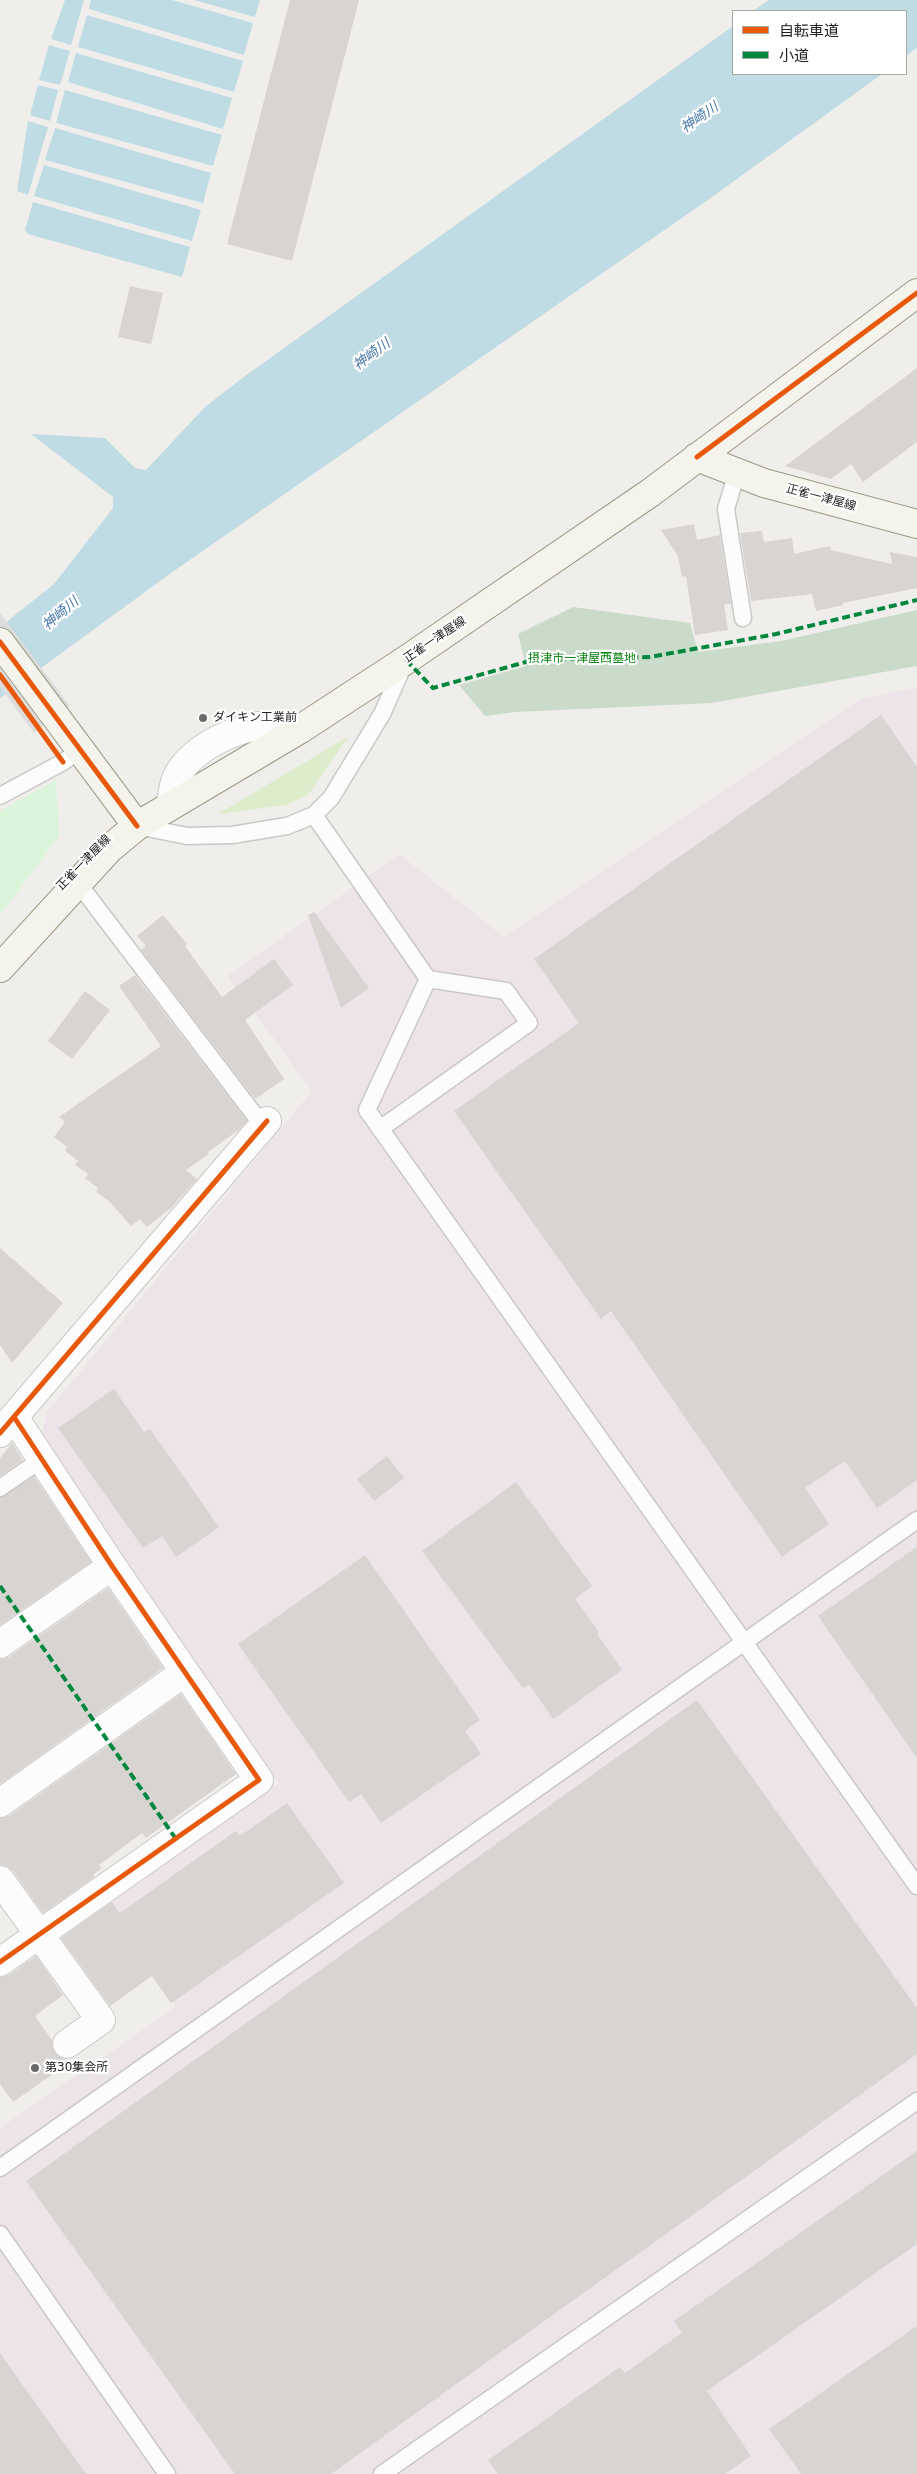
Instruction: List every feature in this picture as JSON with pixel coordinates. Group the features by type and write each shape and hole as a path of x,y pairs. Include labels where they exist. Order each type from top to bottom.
{"main road":[{"path":"697,457 917,292"},
{"name":"正雀一津屋線","path":"0,968 109,849 136,826 302,728 406,660 697,457 764,483 917,524"},
{"path":"0,642 81,749 136,826"}],"street":[{"path":"0,1962 40,1936 259,1780 112,1566 42,1460 7,1425 265,1124"},
{"path":"0,1644 112,1566"},
{"path":"0,1803 185,1672"},
{"path":"0,1880 101,2020 67,2044"}],"lane":[{"path":"737,472 726,509 743,618"},
{"path":"136,826 187,836 232,835 287,826 314,815 331,798 382,714 406,660"},
{"path":"0,796 63,762 81,749"},
{"path":"314,815 428,979 506,991 529,1023 380,1130"},
{"path":"78,883 265,1124"},
{"path":"428,979 367,1110 917,1886"},
{"path":"0,1488 42,1460"},
{"path":"0,2168 917,1520"},
{"path":"382,2474 917,2101"},
{"path":"0,2234 167,2474"}],"shaded area":[{"path":"917,687 917,2474 0,2474 0,2128 176,2007 104,1908 279,1783 41,1437 46,1413 312,1091 228,976 399,854 504,937 861,699"}],"green space":[{"name":"摂津市一津屋西墓地","path":"573,607 690,623 698,652 781,641 917,610 917,666 712,703 516,712 485,716 459,685 526,666 518,634"},
{"path":"349,736 308,795 286,805 218,814"},
{"path":"56,780 59,836 0,915 0,811"}],"water":[{"path":"65,0 84,0 71,45 51,39"},
{"path":"91,0 172,0 253,23 244,55 89,9"},
{"path":"194,0 260,0 255,17"},
{"path":"769,0 917,0 917,48 907,55 907,10 754,10"},
{"path":"87,15 243,61 234,92 78,47"},
{"name":"神崎川","path":"732,27 732,75 881,75 712,197 171,573 0,698 0,627 54,584 113,508 113,497 31,434 105,438 135,468 146,470 205,407 241,379"},
{"path":"49,45 70,51 60,85 39,80"},
{"path":"76,53 232,98 223,129 68,82"},
{"path":"38,85 58,90 50,121 30,115"},
{"path":"65,90 222,135 213,166 56,123"},
{"path":"28,121 48,127 28,195 17,191"},
{"path":"55,128 211,173 203,203 45,160"},
{"path":"44,165 201,210 192,241 34,196"},
{"path":"33,202 190,247 182,277 28,234 25,230"}],"pier":[{"path":"0,613 70,706 34,733 0,687"}],"building":[{"path":"290,0 359,0 292,261 227,244"},
{"path":"130,286 163,293 151,344 118,337"},
{"path":"917,368 917,442 863,482 851,464 831,479 785,466"},
{"path":"694,524 697,540 720,535 731,604 724,604 728,630 695,635 686,576 682,577 678,556 661,530"},
{"path":"762,531 764,542 792,538 794,554 830,546 831,550 892,564 890,552 917,557 917,588 843,603 843,605 816,611 812,594 751,601 740,533"},
{"path":"881,715 917,767 917,1480 877,1508 845,1461 805,1488 829,1524 782,1557 611,1311 601,1319 454,1111 579,1023 534,959"},
{"path":"314,912 369,988 341,1008 308,915"},
{"path":"163,915 187,944 185,946 222,997 274,959 293,985 245,1020 284,1079 255,1099 141,950 146,946 137,936"},
{"path":"135,975 247,1121 240,1129 208,1152 209,1154 186,1170 197,1179 171,1208 147,1227 140,1219 131,1226 109,1201 96,1192 98,1188 85,1178 88,1174 75,1165 78,1161 65,1151 67,1147 54,1137 65,1122 59,1117 161,1046 119,986"},
{"path":"85,991 110,1010 72,1059 48,1041"},
{"path":"0,1248 63,1303 12,1363 0,1345"},
{"path":"114,1389 144,1432 150,1429 219,1527 176,1557 162,1536 143,1548 58,1428"},
{"path":"12,1443 23,1460 0,1476 0,1458"},
{"path":"387,1456 404,1478 374,1501 357,1479"},
{"path":"34,1476 91,1562 0,1625 0,1498"},
{"path":"516,1482 592,1586 575,1599 599,1632 597,1634 622,1670 553,1719 529,1684 523,1688 422,1551"},
{"path":"917,1547 917,1758 818,1616"},
{"path":"365,1555 480,1720 465,1731 481,1754 381,1823 361,1794 349,1802 238,1644"},
{"path":"108,1588 163,1668 0,1784 0,1659 9,1657"},
{"path":"181,1694 236,1774 146,1838 142,1833 99,1865 102,1868 93,1875 94,1877 43,1913 13,1871 7,1866 0,1865 0,1818 9,1816"},
{"path":"697,1700 917,2008 917,2054 331,2474 235,2474 26,2181"},
{"path":"287,1803 344,1883 171,2003 152,1976 110,2006 61,1938 112,1902 120,1913 236,1831 240,1836"},
{"path":"36,1956 63,1995 35,2016 52,2040 55,2053 69,2063 13,2102 0,2084 0,1977 9,1975"},
{"path":"917,2151 917,2244 707,2391 751,2456 725,2474 498,2474 488,2460 620,2367 625,2373 682,2333 674,2321"},
{"path":"917,2326 917,2474 801,2474 769,2429"},
{"path":"0,2353 86,2474 0,2474"}],"marked path":[{"path":"406,660 433,688 533,660 650,657 776,634 917,600"},
{"path":"0,1586 176,1839"}],"cycle path":[{"path":"697,457 917,293"},
{"path":"0,642 137,826"},
{"path":"0,675 63,762"},
{"path":"0,1433 267,1121"},
{"path":"0,1962 259,1780 112,1566 14,1417"}],"place":[{"name":"ダイキン工業前","path":"203,718"},
{"name":"第30集会所","path":"35,2068"}]}
